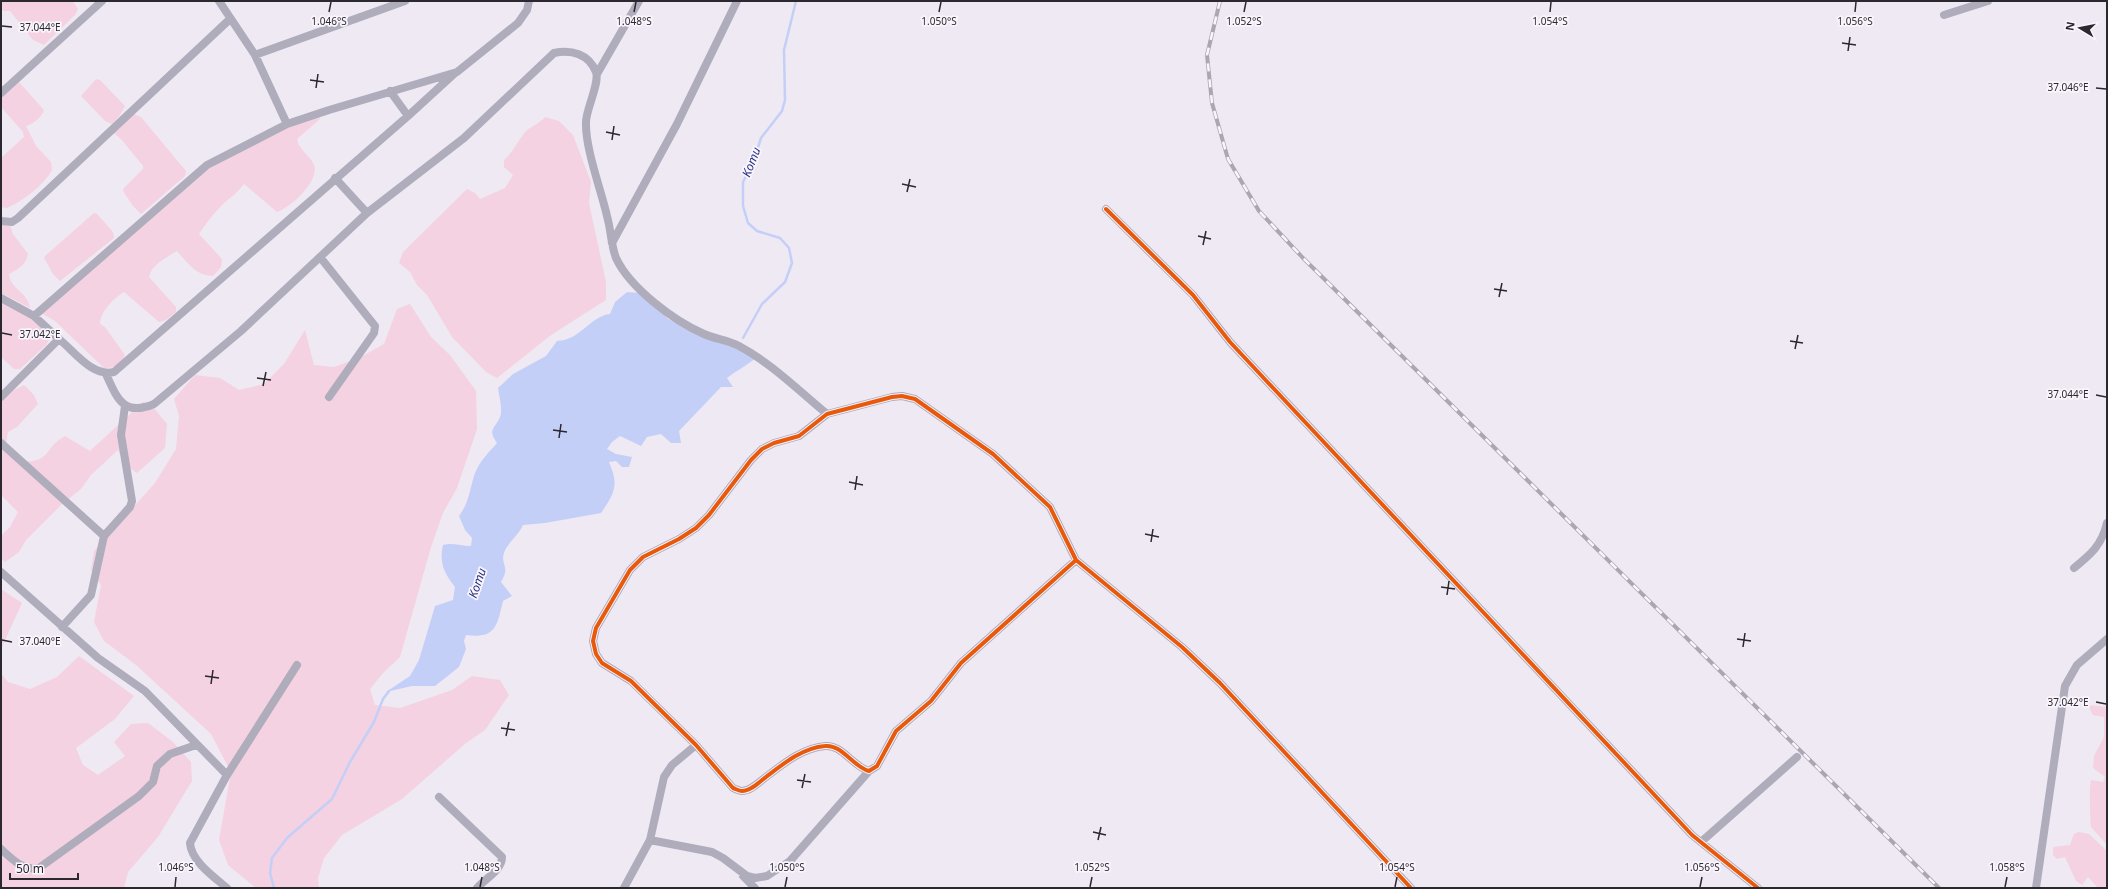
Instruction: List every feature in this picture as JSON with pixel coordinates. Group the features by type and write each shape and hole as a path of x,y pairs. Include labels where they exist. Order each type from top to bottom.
{"street":[{"path":"1,93 102,1"},
{"path":"219,1 255,55 287,124"},
{"path":"255,55 405,1"},
{"path":"1,298 34,316 93,369 106,374 114,372 457,72 518,23 527,10 528,1"},
{"path":"639,1 597,74 586,122 590,154 607,214 616,257 623,270 636,286 673,317 704,334 738,346 763,362 827,414"},
{"path":"612,243 677,124 737,1"},
{"path":"1944,16 1988,1"},
{"path":"1,221 12,222 18,218 230,18"},
{"path":"106,374 117,398 125,406 134,409 145,408 154,404 241,332 367,213 464,138 554,53 564,50 585,57 593,65 597,74"},
{"path":"34,316 207,165 287,124 390,91 457,72"},
{"path":"390,91 408,116"},
{"path":"335,178 367,213"},
{"path":"1106,209 1193,296 1230,342 1692,835 1758,888"},
{"path":"320,257 375,326 374,333 329,397"},
{"path":"1,397 59,339"},
{"path":"869,771 861,769 837,748 826,746 809,749 787,762 751,788 741,792 733,788 696,745 631,681 602,662 596,654 593,641 596,628 630,570 643,557 679,539 696,528 709,515 751,460 762,449 774,443 799,436 827,414 892,397 902,396 915,399 983,446 1050,507 1076,560 1182,647 1220,682 1411,888"},
{"path":"62,627 91,595 104,536 130,507 132,501 121,435 125,406"},
{"path":"1,443 104,536"},
{"path":"2074,568 2094,551 2105,532 2107,523"},
{"path":"650,840 712,852 747,876 755,878 767,876 778,870 790,861 869,771 877,766 896,731 931,701 961,662 1076,560"},
{"path":"1,572 98,658 145,691 196,745 227,775"},
{"path":"2036,888 2065,686 2077,665 2107,639"},
{"path":"227,888 197,859 190,850 190,843 227,775 297,666"},
{"path":"1,849 23,867 30,870 39,868 139,796 153,782 157,766 170,754 196,745"},
{"path":"624,888 650,840 664,777 672,766 696,745"},
{"path":"1701,842 1797,757"},
{"path":"439,797 502,857 502,863 499,868 477,888"},
{"path":"731,864 755,888"}],"shaded area":[{"path":"1,1 73,1 78,9 75,15 44,45 33,40 10,11 4,11 1,9"},
{"path":"96,79 100,80 125,106 120,115 112,124 105,121 81,96"},
{"path":"14,82 19,82 44,110 37,120 26,126 36,146 51,162 52,170 43,182 32,192 7,208 1,207 1,158 24,137 23,132 1,107 1,93"},
{"path":"132,113 141,117 186,171 185,176 141,214 133,206 123,191 124,188 143,169 143,166 121,139 111,131"},
{"path":"318,115 320,119 297,139 300,147 314,165 315,171 313,179 296,200 277,212 244,184 216,211 199,234 222,259 221,267 213,276 202,274 192,268 177,251 153,268 149,277 176,307 176,312 166,320 159,322 124,292 108,306 102,315 100,324 105,327 125,355 122,361 117,365 104,368 55,321 38,311 196,173 255,141"},
{"path":"545,117 559,121 573,135 591,182 589,203 606,282 606,300 551,335 497,378 486,372 452,337 427,295 417,285 410,272 399,263 403,252 467,189 475,193 480,199 505,188 513,175 504,167 504,160 525,132"},
{"path":"94,213 97,214 113,232 114,238 60,281 53,274 44,258 45,256"},
{"path":"1,220 9,222 13,234 28,254 24,264 9,274 12,283 26,298 30,308 1,293"},
{"path":"1,302 37,320 47,331 50,338 46,345 20,369 14,369 1,357"},
{"path":"410,304 431,337 450,355 476,391 477,429 457,488 443,513 431,547 400,657 384,672 370,689 375,705 400,708 452,690 472,676 500,680 509,695 485,730 466,743 402,799 342,835 324,858 318,878 319,888 256,888 228,865 219,840 231,772 211,734 136,665 104,641 94,622 101,585 91,570 94,551 155,483 176,449 179,416 174,399 195,375 220,378 239,390 264,384 284,364 305,330 314,365 334,367 359,358 384,344 397,309"},
{"path":"24,385 34,395 38,404 17,427 8,432 6,444 20,462 38,460 65,436 90,451 143,402 153,407 167,424 165,448 137,473 124,464 118,450 91,475 81,489 61,505 26,540 19,552 5,562 1,558 1,536 10,527 18,512 1,495 1,401 14,390"},
{"path":"1,589 22,603 1,649"},
{"path":"79,656 134,696 115,719 76,748 83,765 98,775 125,756 114,742 131,724 148,723 173,742 191,762 192,781 158,837 128,872 124,888 1,888 1,673 8,682 30,689 57,677"},
{"path":"2088,705 2107,707 2107,845 2091,827 2090,810 2091,780 2103,782 2105,777 2093,768 2094,756 2104,737 2104,717 2093,715"},
{"path":"2079,832 2089,834 2107,851 2107,888 2098,888 2088,877 2082,885 2076,881 2065,857 2057,859 2053,855 2053,847 2070,845 2074,834"}],"water":[{"path":"627,292 639,293 658,308 668,319 709,340 725,340 756,358 727,378 733,387 721,387 679,431 681,443 671,443 661,434 647,437 641,446 620,436 612,442 607,449 616,454 632,457 629,467 622,467 616,461 609,462 615,483 610,500 601,513 545,523 523,525 505,549 503,560 505,572 501,582 512,596 503,601 497,624 494,629 484,635 466,635 464,641 466,649 459,667 435,686 412,686 386,692 410,676 419,660 435,606 453,600 455,587 443,568 443,545 453,544 471,546 472,538 465,530 459,516 467,501 475,473 479,465 497,443 492,432 501,414 498,388 513,374 546,356 557,341 573,337 597,319 610,314 615,302"}],"waterway":[{"name":"Komu","path":"743,338 762,304 785,282 792,263 789,248 780,238 757,231 748,223 743,206 743,182 753,163 761,138 782,111 785,100 784,50 796,1"},
{"name":"Komu","path":"274,888 270,873 272,858 287,838 332,799 350,762 374,722 383,699 389,691"}],"railway":[{"path":"1220,1 1207,55 1212,103 1228,159 1259,211 1303,258 1939,888"}],"cycle path":[{"path":"1106,209 1193,295 1230,342 1692,835 1758,888"},
{"path":"1076,560 961,663 931,701 896,731 877,766 869,771 863,769 837,748 825,746 808,750 793,757 749,790 741,791 733,788 696,745 631,681 602,663 596,654 593,641 596,628 630,570 643,557 679,539 696,528 709,515 751,460 762,449 774,443 799,436 827,414 892,397 902,396 915,399 993,454 1050,507 1076,560 1182,647 1220,683 1411,888"}]}
